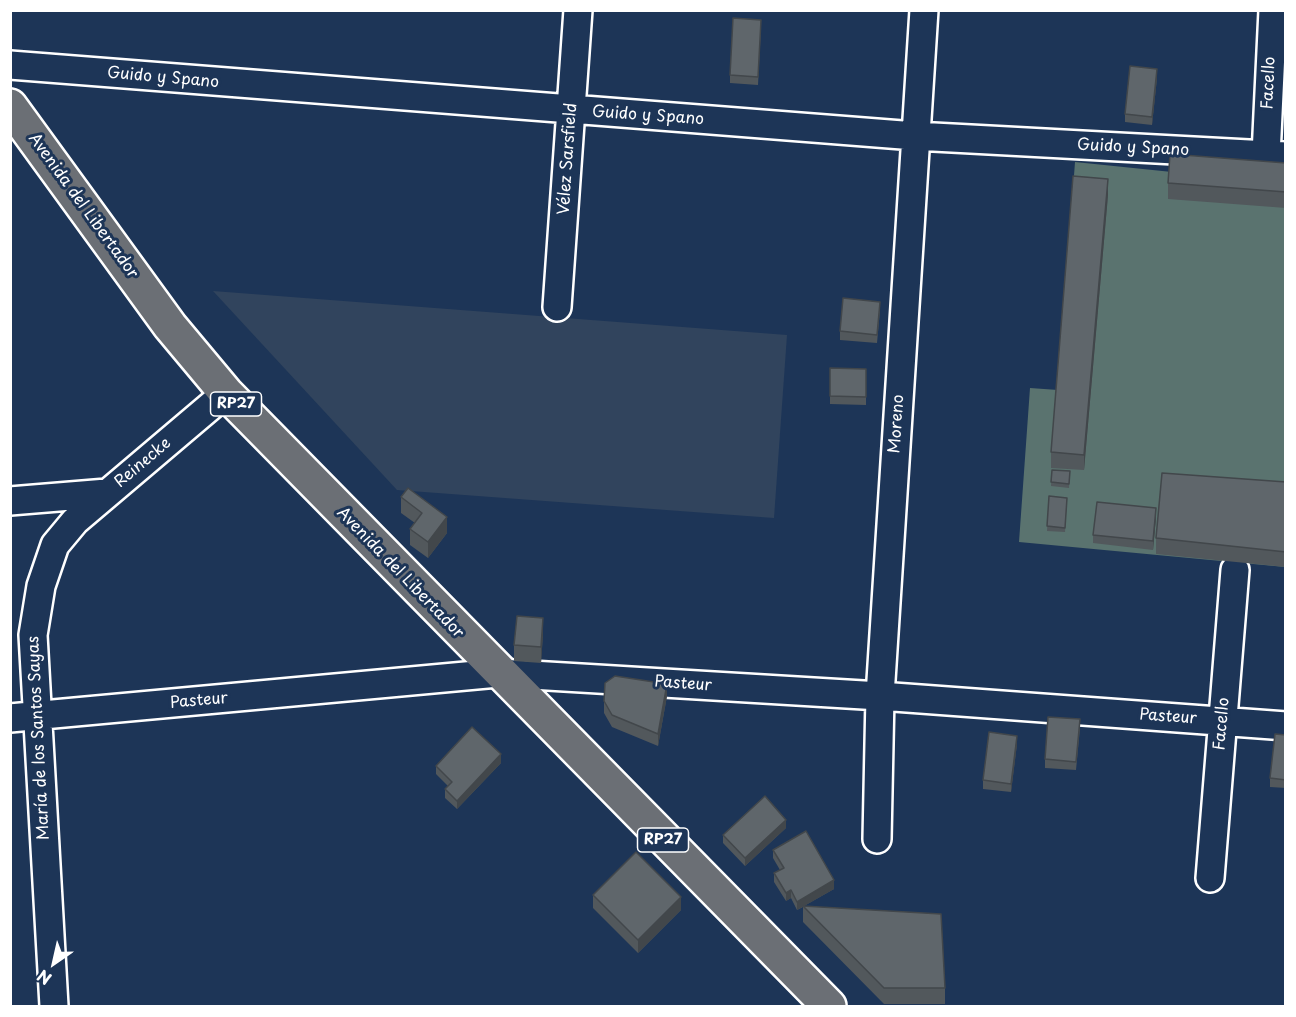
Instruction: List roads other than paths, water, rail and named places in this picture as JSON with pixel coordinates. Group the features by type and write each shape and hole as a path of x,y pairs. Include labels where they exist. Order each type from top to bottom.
{"main road":[{"name":"Avenida del Libertador","path":"10,106 170,326 226,393 498,673 829,1006"}],"street":[{"name":"Vélez Sarsfield","path":"557,307 578,10"},
{"name":"Moreno","path":"878,839 880,696 924,10"},
{"name":"Facello","path":"1273,10 1276,155"},
{"name":"Guido y Spano","path":"10,65 915,136 1276,155"},
{"name":"Reinecke","path":"10,501 107,493 226,393"},
{"name":"María de los Santos Sayas","path":"54,1006 23,717 41,586 55,545 75,521 107,493"},
{"name":"Facello","path":"1210,878 1235,570"},
{"name":"Pasteur","path":"23,717 498,673 880,696 1286,726"}]}
